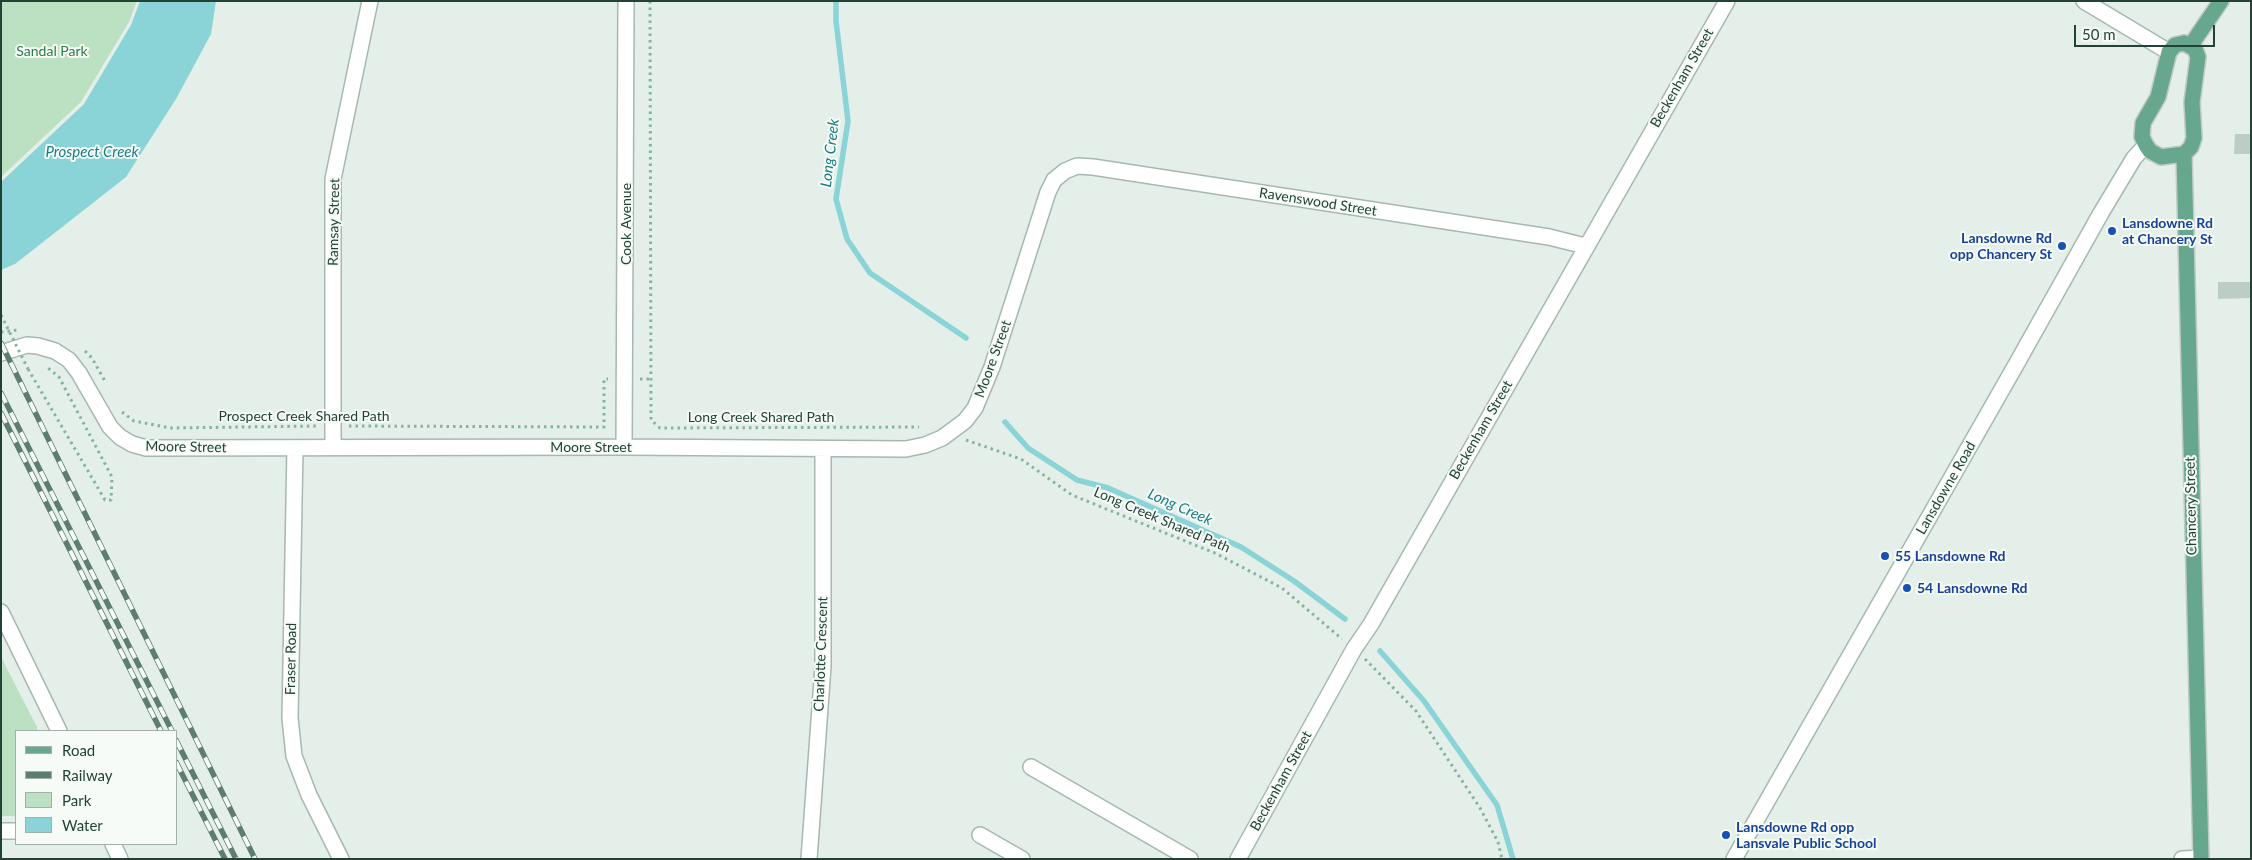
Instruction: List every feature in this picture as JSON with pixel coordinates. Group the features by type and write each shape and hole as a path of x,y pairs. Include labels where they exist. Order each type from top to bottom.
{"main road":[{"path":"2191,45 2221,1"},
{"path":"2184,43 2191,45 2198,57 2192,102 2194,138 2184,154 2161,157 2150,150 2142,137 2143,124 2158,97 2168,52 2175,45 2184,43"},
{"name":"Chancery Street","path":"2184,154 2201,858"}],"street":[{"name":"Ramsay Street","path":"333,448 333,180 370,1"},
{"name":"Cook Avenue","path":"624,447 626,1"},
{"name":"Beckenham Street","path":"1238,859 1354,649 1371,624 1585,246 1727,1"},
{"path":"2084,1 2168,52"},
{"name":"Lansdowne Road","path":"1734,859 2018,363 2100,213 2134,158 2146,145"},
{"name":"Ravenswood Street","path":"1054,180 1065,171 1077,166 1093,167 1549,237 1585,246"},
{"name":"Moore Street","path":"1,353 27,346 38,346 55,351 69,360 79,372 110,427 120,437 132,444 146,448 624,447 906,449 925,445 942,438 965,422 975,408 984,387 1048,192 1054,180"},
{"name":"Fraser Road","path":"295,448 290,718 294,756 308,795 341,859"},
{"name":"Charlotte Crescent","path":"809,859 823,666 824,449"},
{"path":"1,612 59,730"},
{"path":"1031,767 1190,859"},
{"path":"1,831 15,831"},
{"path":"980,835 1022,859"},
{"path":"113,845 120,859"},
{"path":"2182,859 2201,858"}],"path":[{"name":"Long Creek Shared Path","path":"650,1 652,420 660,428 906,428 924,426"},
{"path":"1,315 28,369 105,500 111,500 112,478 59,377 45,366"},
{"path":"1,332 20,330"},
{"path":"78,344 92,358 110,390"},
{"name":"Prospect Creek Shared Path","path":"120,410 134,422 170,428 333,426 604,428 604,379"},
{"name":"Long Creek Shared Path","path":"967,441 1021,460 1072,495 1218,554 1282,588 1339,636"},
{"path":"1374,666 1416,711 1475,800 1498,842 1502,859"}],"green space":[{"name":"Sandal Park","path":"1,1 137,1 129,22 81,102 1,177"},
{"path":"1,657 37,730 15,730 15,816 1,816"}],"water":[{"name":"Prospect Creek","path":"140,1 216,1 211,34 176,99 126,177 15,264 1,270 1,182 84,104 131,25"}],"building":[{"path":"2235,134 2251,134 2251,154 2234,154"},
{"path":"2218,282 2251,282 2251,298 2218,299"}],"waterway":[{"name":"Long Creek","path":"836,1 836,21 848,121 836,199 847,239 870,273 966,338"},
{"name":"Long Creek","path":"1005,422 1028,448 1077,480 1108,488 1241,547 1294,581 1345,619"},
{"name":"Long Creek","path":"1380,651 1424,701 1497,805 1513,859"}],"railway":[{"path":"1,343 255,859"},
{"path":"1,393 171,730"},
{"path":"1,413 160,730"},
{"path":"178,744 236,859"},
{"path":"178,766 225,859"}],"place":[{"name":"Lansdowne Rd at Chancery St","path":"2112,231"},
{"name":"Lansdowne Rd opp Chancery St","path":"2062,246"},
{"name":"55 Lansdowne Rd","path":"1885,556"},
{"name":"54 Lansdowne Rd","path":"1907,588"},
{"name":"Lansdowne Rd opp Lansvale Public School","path":"1726,835"}]}
